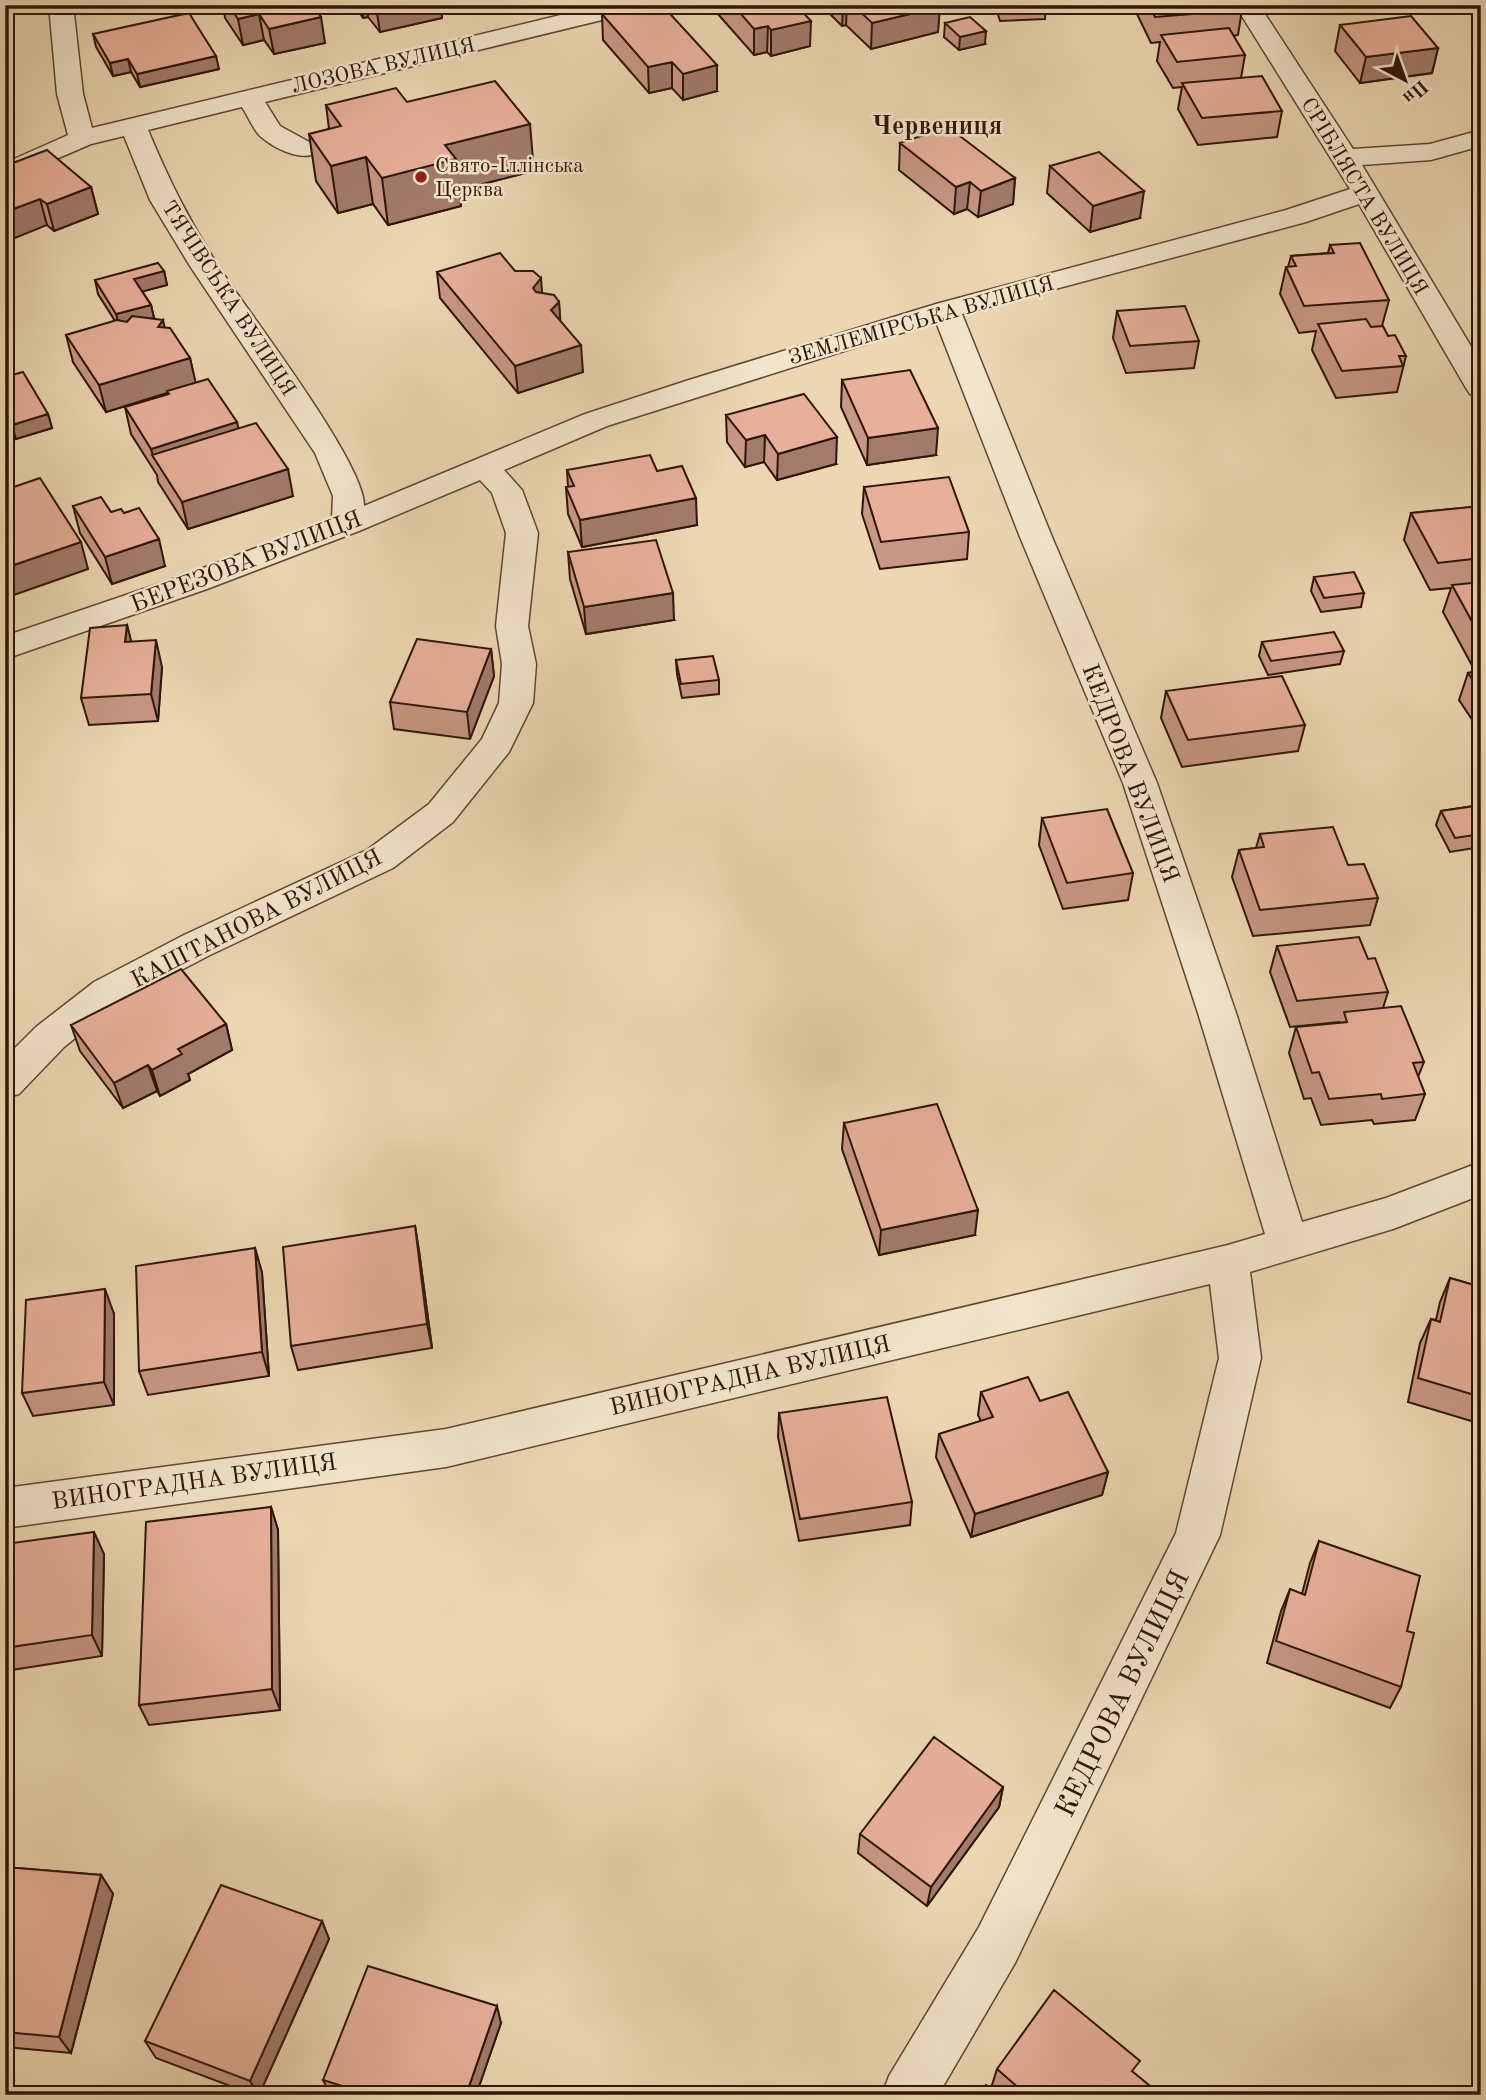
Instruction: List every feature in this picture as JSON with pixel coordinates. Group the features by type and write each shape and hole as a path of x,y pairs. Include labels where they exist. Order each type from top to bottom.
{"street":[{"path":"61,5 70,94 82,138"},
{"name":"ЛОЗОВА ВУЛИЦЯ","path":"133,125 634,5"},
{"name":"СРІБЛЯСТА ВУЛИЦЯ","path":"1247,5 1345,158 1481,388"},
{"path":"249,97 270,131 302,149"},
{"path":"5,173 82,138 133,125"},
{"name":"ТЯЧІВСЬКА ВУЛИЦЯ","path":"133,125 164,200 204,266 330,453 349,496 348,524"},
{"path":"1345,158 1430,152 1481,138"},
{"name":"ЗЕМЛЕМІРСЬКА ВУЛИЦЯ","path":"484,466 596,421 674,394 946,310 1296,216 1364,193"},
{"name":"КЕДРОВА ВУЛИЦЯ","path":"946,310 1036,537 1140,783 1217,1013 1289,1245"},
{"name":"БЕРЕЗОВА ВУЛИЦЯ","path":"5,648 196,582 348,524 484,466"},
{"name":"КАШТАНОВА ВУЛИЦЯ","path":"5,1083 50,1037 107,992 209,939 380,859 442,813 497,744 516,703 519,664 512,626 522,533 506,491 484,466"},
{"name":"ВИНОГРАДНА ВУЛИЦЯ","path":"5,1508 446,1448 1228,1262 1393,1212 1481,1178"},
{"name":"КЕДРОВА ВУЛИЦЯ","path":"908,2095 997,1945 1198,1535 1240,1358 1228,1262"}],"building":[{"path":"229,5 313,5 321,17 269,29 259,14 238,19"},
{"path":"640,5 662,5 717,65 683,74 672,62 648,67 602,14"},
{"path":"733,5 796,5 811,21 771,30 768,26 754,29"},
{"path":"853,5 939,5 940,7 872,23"},
{"path":"1149,5 1240,5 1242,10 1155,17"},
{"path":"189,13 216,56 137,74 128,59 110,63 93,34"},
{"path":"1411,16 1438,48 1366,57 1340,25"},
{"path":"970,17 986,31 960,37 945,23"},
{"path":"1229,28 1245,55 1177,62 1161,35"},
{"path":"1262,76 1282,111 1202,118 1182,83"},
{"path":"495,81 530,124 445,145 456,159 382,178 366,157 331,166 309,134 341,126 326,105 396,88 407,102"},
{"path":"948,127 1015,178 981,191 970,182 956,187 900,143"},
{"path":"47,150 91,187 47,204 40,199 5,212 5,166"},
{"path":"1099,152 1144,191 1093,206 1050,166"},
{"path":"1360,243 1389,300 1304,306 1286,267 1296,266 1291,256 1334,253 1330,245"},
{"path":"500,253 515,271 533,271 541,278 533,288 536,292 554,295 559,302 551,310 581,345 515,366 437,272"},
{"path":"158,263 164,271 134,279 151,305 116,314 95,280"},
{"path":"1185,306 1199,341 1130,346 1117,311"},
{"path":"132,316 163,320 158,327 170,328 190,358 99,385 66,335 117,320 127,322"},
{"path":"1366,319 1371,327 1383,326 1388,336 1395,335 1406,356 1399,356 1403,366 1342,371 1318,324"},
{"path":"910,370 938,428 868,438 842,380"},
{"path":"23,372 48,414 12,425 5,414 5,377"},
{"path":"208,379 237,422 151,449 125,407"},
{"path":"804,394 837,437 778,454 765,435 746,440 726,415"},
{"path":"256,423 288,469 182,502 152,455"},
{"path":"650,455 657,471 682,466 696,498 580,520 566,487 574,486 567,470"},
{"path":"949,477 969,532 881,542 864,487"},
{"path":"40,478 81,542 5,568 5,490"},
{"path":"101,497 111,512 121,509 124,513 139,508 159,539 105,557 73,506"},
{"path":"1481,506 1481,558 1438,563 1411,513"},
{"path":"656,540 673,593 584,607 568,552"},
{"path":"1354,572 1364,593 1324,598 1314,577"},
{"path":"1481,582 1481,638 1452,585"},
{"path":"127,625 125,642 156,640 151,694 81,698 90,628"},
{"path":"1334,632 1344,651 1271,661 1262,642"},
{"path":"417,639 491,649 467,712 390,702"},
{"path":"713,656 719,680 681,684 676,660"},
{"path":"1481,671 1481,693 1468,673"},
{"path":"1282,676 1305,725 1188,740 1166,691"},
{"path":"1481,805 1481,834 1455,838 1441,811"},
{"path":"1107,809 1133,873 1067,883 1042,818"},
{"path":"1333,827 1348,865 1364,864 1378,898 1260,910 1239,850 1264,847 1260,834"},
{"path":"1359,937 1368,959 1375,958 1388,992 1297,1001 1277,946"},
{"path":"181,969 226,1024 178,1049 182,1054 152,1070 148,1065 114,1083 71,1025"},
{"path":"1401,1006 1424,1062 1413,1063 1425,1094 1382,1099 1381,1094 1329,1099 1319,1072 1312,1073 1296,1027 1347,1022 1344,1012"},
{"path":"937,1104 978,1210 881,1230 844,1123"},
{"path":"415,1226 427,1324 291,1346 283,1247"},
{"path":"255,1248 262,1352 139,1371 136,1266"},
{"path":"1450,1278 1481,1287 1481,1397 1418,1378 1431,1319 1440,1322"},
{"path":"105,1289 104,1382 22,1393 26,1300"},
{"path":"1028,1377 1040,1401 1068,1392 1108,1472 975,1514 939,1434 993,1417 981,1392"},
{"path":"887,1397 912,1502 800,1519 779,1413"},
{"path":"271,1507 272,1689 139,1705 146,1522"},
{"path":"94,1532 92,1635 5,1648 5,1544"},
{"path":"1319,1541 1420,1576 1407,1631 1414,1633 1401,1687 1276,1641 1290,1589 1305,1595"},
{"path":"934,1737 1003,1787 931,1887 860,1834"},
{"path":"5,1867 101,1875 59,2037 5,2032"},
{"path":"221,1885 322,1921 250,2081 145,2041"},
{"path":"368,1966 497,2006 466,2095 371,2095 323,2080"},
{"path":"1054,1990 1140,2061 1132,2071 1155,2090 1152,2095 1027,2095 997,2069"},
{"path":"986,2085 997,2095 979,2095"}],"place":[{"name":"Свято-Іллінська Церква","path":"421,177"}],"district":[{"name":"Червениця","path":"937,125"}]}
